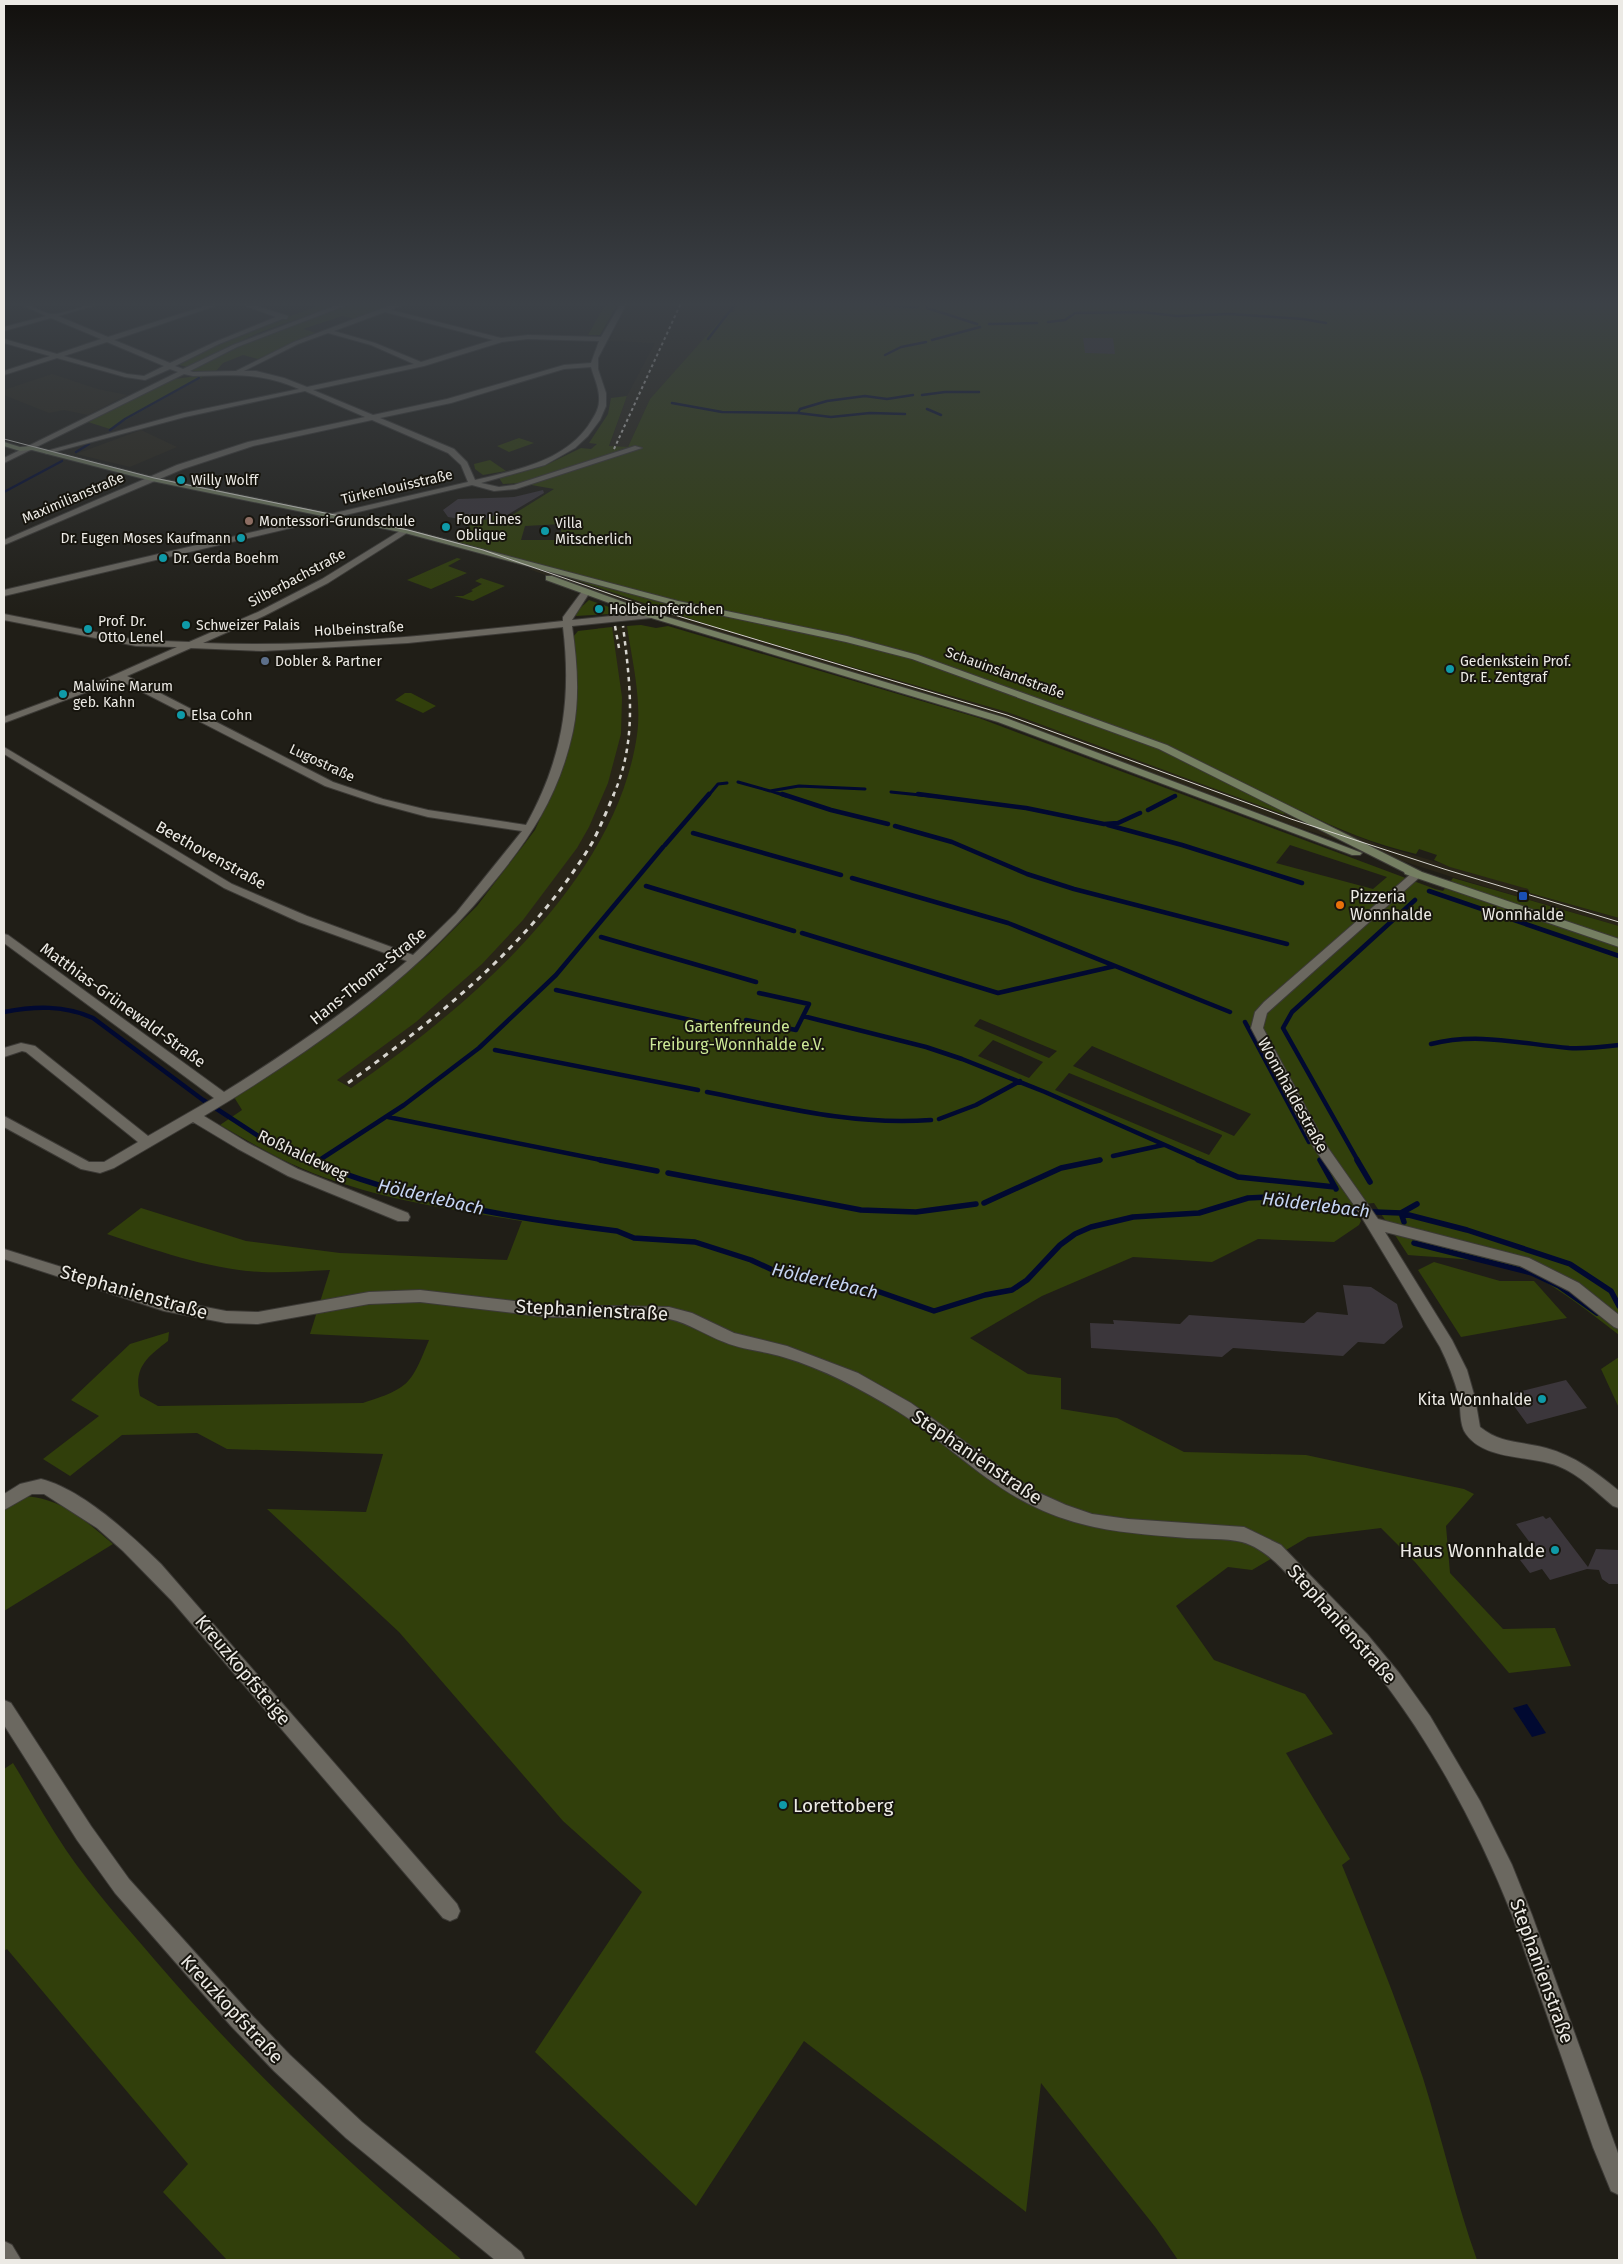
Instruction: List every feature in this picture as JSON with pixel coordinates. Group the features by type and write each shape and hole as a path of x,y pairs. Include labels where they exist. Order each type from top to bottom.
{"main road":[{"path":"4,435 30,443 32,448"},
{"path":"4,444 20,449 32,448 152,479 406,531 507,560"},
{"name":"Schauinslandstraße","path":"507,560 676,603 838,637 916,657 1163,747 1417,874"},
{"name":"Schauinslandstraße","path":"507,560 586,592 651,615 984,714 1267,820 1619,943"},
{"path":"1267,820 1288,821 1294,813"}],"street":[{"path":"4,461 111,409"},
{"path":"47,452 177,417 217,409"},
{"path":"353,409 451,451 464,464 473,483 492,489 508,489 623,455 638,448"},
{"name":"Maximilianstraße","path":"4,543 180,467 251,444 409,409"},
{"name":"Türkenlouisstraße","path":"4,593 473,483 533,466 566,452 581,441 590,431 602,409"},
{"name":"Silberbachstraße","path":"4,720 119,676 261,614 324,581 406,531"},
{"path":"567,623 568,617 586,592"},
{"name":"Holbeinstraße","path":"4,617 136,642 263,648 371,643 651,615"},
{"name":"Hans-Thoma-Straße","path":"221,1100 318,1038 362,1005 416,960 473,904 529,830 552,782 568,730 572,700 567,623"},
{"path":"136,642 140,655 138,667"},
{"name":"Lugostraße","path":"119,676 329,784 418,813 529,830"},
{"name":"Beethovenstraße","path":"4,750 228,886 303,919 416,960"},
{"name":"Wonnhaldestraße","path":"1417,874 1268,1005 1258,1020 1260,1035 1301,1114 1338,1174 1361,1204 1446,1344 1458,1370 1467,1398 1472,1430 1485,1441 1499,1446 1544,1454 1565,1461 1583,1471 1619,1501"},
{"name":"Matthias-Grünewald-Straße","path":"4,938 221,1100"},
{"path":"4,1054 21,1047 30,1049 148,1143"},
{"path":"4,1121 57,1152 92,1168 109,1166 221,1100"},
{"name":"Roßhaldeweg","path":"199,1113 229,1139 285,1169 328,1188 384,1207 403,1217"},
{"path":"1371,1222 1524,1262 1574,1287 1619,1323"},
{"name":"Stephanienstraße","path":"4,1254 164,1305 226,1316 258,1318 396,1296 420,1296 588,1314 669,1312 699,1322 730,1338 821,1364 852,1377 905,1408 1009,1483 1061,1511 1092,1521 1244,1534 1260,1541 1275,1550 1361,1640 1394,1680 1424,1722 1473,1808 1505,1872 1522,1915 1604,2146 1619,2183"},
{"name":"Kreuzkopfsteige","path":"4,1503 29,1488 41,1486 49,1488 105,1524 145,1560 192,1610 238,1667 450,1911"},
{"name":"Kreuzkopfstraße","path":"4,1709 84,1834 122,1886 240,2018 282,2063 354,2130 513,2260"},
{"path":"4,2253 9,2260"}],"shaded area":[{"path":"38,409 100,409 88,415 64,410 49,413"},
{"path":"623,409 646,409 628,447 609,447"},
{"path":"141,430 177,447 130,467 76,454"},
{"path":"533,567 718,628 1007,712 1283,814 1300,810 1329,825 1379,845 1529,889 1530,893 1619,918 1619,926 1452,877 1294,826 1004,718 922,692 708,631 599,595 529,569"},
{"path":"641,625 668,718 530,978 351,1088 326,1073 552,832 602,680 598,628"}],"green space":[{"path":"115,409 146,409 110,429 88,422"},
{"path":"609,409 622,409 609,446 628,447 646,409 1619,409 1619,918 1530,893 1528,889 1450,867 1434,860 1437,855 1419,849 1416,854 1371,841 1328,824 1300,810 1283,814 1007,712 718,628 555,573 557,571 457,542 475,520 485,520 492,515 509,517 554,489 520,483 503,484 499,478 546,465 581,448 591,449 597,444 589,443 608,414","holes":["562,524 560,540 521,540 525,526"]},
{"path":"519,438 534,443 509,452 497,446"},
{"path":"490,460 506,471 483,475 475,469 474,464"},
{"path":"457,558 461,559 448,566 467,573 431,589 407,580"},
{"path":"481,578 505,586 473,601 454,596 463,596 473,591 471,590 482,584 475,581"},
{"path":"589,600 626,613 576,616 576,612"},
{"name":"Gartenfreunde Freiburg-Wonnhalde e.V.","path":"641,625 656,628 668,626 979,718 1435,889 1443,891 1453,878 1619,926 1619,1335 1562,1293 1526,1272 1501,1264 1408,1255 1374,1203 1353,1205 1361,1221 1359,1225 1334,1242 1258,1239 1212,1262 1133,1257 1042,1296 970,1338 1028,1374 1061,1378 1061,1409 1117,1418 1184,1452 1306,1455 1464,1489 1474,1494 1446,1526 1450,1573 1503,1629 1555,1628 1571,1666 1509,1673 1415,1562 1381,1528 1308,1537 1252,1570 1228,1567 1176,1606 1214,1660 1305,1694 1333,1734 1286,1753 1350,1859 1342,1865 1414,2051 1477,2260 1178,2260 1156,2228 1041,2083 1026,2212 804,2041 696,2206 535,2052 642,1892 563,1821 399,1632 267,1509 366,1512 383,1454 227,1449 197,1433 122,1435 70,1476 43,1459 99,1416 71,1400 130,1344 169,1332 168,1341 148,1358 138,1378 140,1396 158,1406 363,1403 391,1393 407,1382 418,1366 429,1340 310,1334 330,1270 270,1272 223,1267 183,1258 107,1234 141,1208 246,1241 340,1253 507,1260 522,1221 410,1201 354,1187 291,1163 220,1125 242,1110 234,1097 341,1026 429,954 477,906 535,830 557,781 573,637 578,631 612,627 622,697 621,734 608,783 589,827 577,848 523,920 482,964 416,1022 337,1080 351,1088 396,1056 442,1020 487,980 530,937 568,890 600,841 623,789 637,735 638,721 634,666 627,626","holes":["1290,845 1387,877 1373,889 1276,863","980,1019 1057,1051 1049,1058 974,1026","993,1040 1043,1062 1029,1078 978,1056","1092,1046 1251,1114 1234,1136 1073,1066","1069,1073 1222,1135 1209,1155 1055,1090"]},
{"path":"405,693 411,693 436,706 423,713 395,700"},
{"path":"1434,1262 1500,1281 1534,1281 1567,1318 1461,1337 1418,1270"},
{"path":"1619,1357 1619,1408 1601,1369"},
{"path":"26,1496 52,1502 73,1512 113,1544 4,1611 4,1511"},
{"path":"13,1763 52,1829 76,1864 97,1892 190,2000 302,2116 462,2260 227,2260 163,2192 188,2164 7,1949 4,1951 4,1769"}],"water":[{"path":"1527,1704 1546,1733 1532,1737 1513,1708"}],"building":[{"path":"543,490 544,493 507,515 499,513 486,519 460,519 448,517 443,510 458,499 514,497"},
{"path":"1343,1285 1371,1287 1397,1304 1403,1327 1384,1344 1358,1342 1343,1356 1233,1348 1222,1357 1091,1348 1090,1323 1114,1324 1113,1320 1180,1324 1189,1315 1304,1323 1317,1312 1348,1315"},
{"name":"Kita Wonnhalde","path":"1566,1380 1587,1408 1527,1424 1506,1395"},
{"name":"Haus Wonnhalde","path":"1543,1516 1546,1519 1550,1517 1588,1567 1596,1549 1619,1550 1619,1584 1609,1584 1602,1579 1599,1570 1587,1569 1550,1580 1542,1569 1530,1573 1520,1560 1539,1555 1516,1524"}],"waterway":[{"path":"110,430 144,409"},
{"path":"703,409 722,412 798,413"},
{"path":"798,413 801,409"},
{"path":"927,409 941,415"},
{"path":"798,413 831,417 870,413 905,414"},
{"path":"76,452 89,444"},
{"path":"4,492 62,461"},
{"path":"738,782 770,791 799,786 865,789"},
{"path":"708,796 718,784 727,783"},
{"path":"771,791 786,796"},
{"path":"891,792 930,796"},
{"path":"665,845 709,794"},
{"path":"782,794 831,810 888,824"},
{"path":"918,794 1026,808 1104,824 1118,823 1140,813"},
{"path":"1148,810 1175,796"},
{"path":"1108,825 1182,845 1302,883"},
{"path":"895,826 952,842 1027,874 1074,889 1287,944"},
{"path":"693,833 841,875"},
{"path":"318,1161 404,1105 479,1048 556,975 663,847"},
{"path":"852,878 1008,923 1230,1012"},
{"path":"646,886 794,931"},
{"path":"1429,891 1619,956"},
{"path":"1358,1161 1283,1028 1292,1012 1415,900"},
{"path":"802,933 998,993 1115,966"},
{"path":"601,937 756,982"},
{"path":"556,990 731,1029"},
{"path":"759,993 809,1004 803,1016"},
{"name":"Hölderlebach","path":"4,1012 49,1008 71,1011 93,1018 203,1100 266,1141 312,1161"},
{"path":"746,1020 796,1030 803,1016"},
{"path":"803,1016 926,1047 1019,1082"},
{"path":"1245,1022 1309,1142"},
{"path":"1431,1044 1466,1039 1483,1039 1569,1048 1619,1045"},
{"path":"495,1050 698,1090"},
{"path":"939,1119 976,1105 1019,1082"},
{"path":"1019,1082 1201,1161"},
{"path":"707,1092 846,1118 902,1121 931,1120"},
{"path":"388,1117 606,1161"},
{"path":"1113,1156 1163,1145"},
{"name":"Hölderlebach","path":"309,1160 315,1162"},
{"name":"Hölderlebach","path":"315,1162 321,1160"},
{"path":"600,1160 657,1171"},
{"path":"984,1203 1061,1168 1100,1160 1096,1161"},
{"path":"1198,1160 1238,1177 1335,1187"},
{"path":"1320,1160 1335,1187"},
{"path":"1357,1160 1370,1182"},
{"name":"Hölderlebach","path":"315,1162 384,1187 460,1206 499,1214 617,1231 634,1238 695,1242 751,1260 775,1271 814,1282 874,1290 934,1311 985,1295 1012,1290 1027,1280 1060,1245 1075,1234 1091,1227 1133,1217 1199,1213 1248,1198 1268,1197 1320,1204 1350,1211 1401,1213"},
{"path":"668,1173 861,1210 916,1212 976,1204"},
{"path":"1401,1213 1417,1204"},
{"name":"Hölderlebach","path":"1401,1213 1467,1230 1570,1264 1611,1291 1619,1306"},
{"name":"Hölderlebach","path":"1401,1213 1404,1222"},
{"path":"1414,1243 1532,1273 1559,1286 1597,1313"}],"tram line":[{"path":"4,439 154,478 408,530 483,550 648,607 1007,715 1291,819 1444,869 1619,922"}],"railway":[{"path":"614,449 633,409"},
{"path":"615,626 619,648"},
{"path":"613,796 621,775 629,733 630,690 623,626"},
{"path":"348,1083 450,1004 513,945 542,913 568,879 592,843 614,794"}],"place":[{"name":"Willy Wolff","path":"181,480"},
{"name":"Montessori-Grundschule","path":"249,521"},
{"name":"Four Lines Oblique","path":"446,527"},
{"name":"Villa Mitscherlich","path":"545,531"},
{"name":"Dr. Eugen Moses Kaufmann","path":"241,538"},
{"name":"Dr. Gerda Boehm","path":"163,558"},
{"name":"Holbeinpferdchen","path":"599,609"},
{"name":"Schweizer Palais","path":"186,625"},
{"name":"Prof. Dr. Otto Lenel","path":"88,629"},
{"name":"Dobler & Partner","path":"265,661"},
{"name":"Gedenkstein Prof. Dr. E. Zentgraf","path":"1450,669"},
{"name":"Malwine Marum geb. Kahn","path":"63,694"},
{"name":"Elsa Cohn","path":"181,715"},
{"name":"Wonnhalde","path":"1523,896"},
{"name":"Pizzeria Wonnhalde","path":"1340,905"},
{"name":"Kita Wonnhalde","path":"1542,1399"},
{"name":"Haus Wonnhalde","path":"1555,1550"},
{"name":"Lorettoberg","path":"783,1805"}]}
